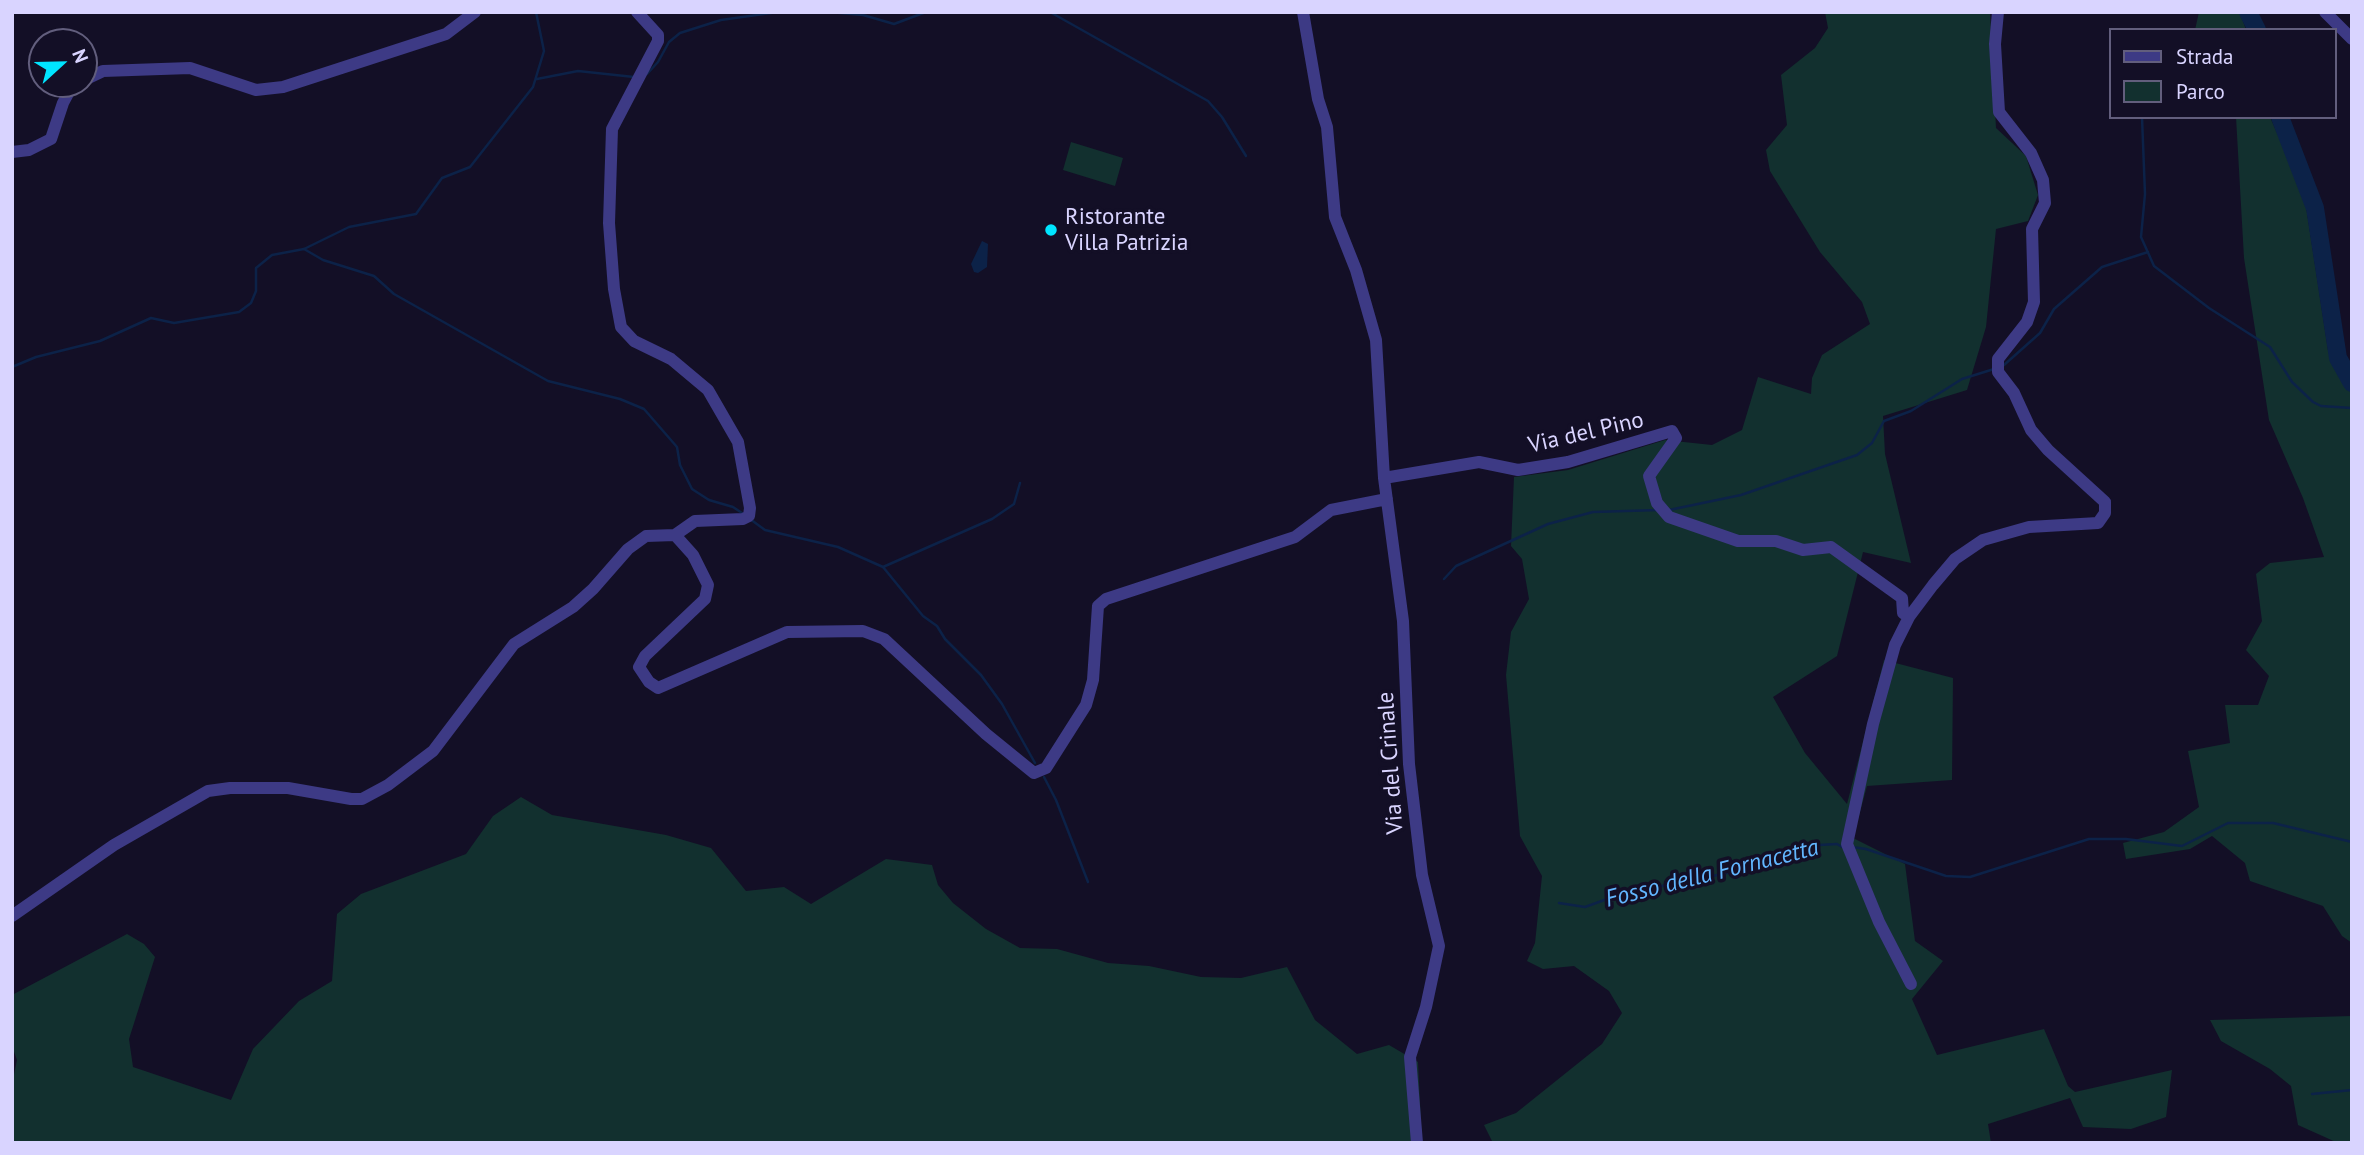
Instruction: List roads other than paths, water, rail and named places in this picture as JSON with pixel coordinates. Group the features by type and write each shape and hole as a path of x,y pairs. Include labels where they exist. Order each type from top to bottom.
{"street":[{"path":"98,73 190,68 256,90 284,87 446,34 475,12"},
{"path":"12,916 114,845 208,791 230,788 288,788 351,799 371,795 433,751 514,644 573,607 640,539 675,535 695,521 743,519 749,516 750,508 738,442 708,390 671,359 634,341 621,327 614,289 609,223 612,129 658,41 658,35 637,12"},
{"name":"Via del Crinale","path":"1303,12 1318,99 1327,127 1335,217 1356,270 1376,340 1384,478 1403,621 1409,764 1422,876 1438,946 1426,1007 1410,1058 1417,1143"},
{"path":"1911,984 1879,922 1847,844 1895,645 1909,617 1955,559 1983,540 2029,527 2098,523 2105,513 2105,502 2048,450 2031,430 2014,393 1998,372 1998,359 2027,322 2034,302 2032,229 2045,203 2043,180 2031,153 1999,112 1995,44 1998,12"},
{"path":"2325,12 2352,39"},
{"path":"12,152 29,150 51,139 66,98"},
{"name":"Via del Pino","path":"1384,478 1479,463 1518,470 1568,462 1672,431 1676,438 1649,476 1657,503 1669,517 1738,541 1776,541 1803,550 1831,547 1902,598 1903,613 1909,617"},
{"path":"675,535 693,555 708,585 705,599 645,656 639,667 649,682 658,688 787,632 863,631 884,639 986,734 1034,773 1046,768 1086,705 1093,680 1098,606 1106,599 1296,537 1331,510 1387,499"}],"water":[{"path":"982,241 988,244 987,267 978,273 974,272 971,264"}],"waterway":[{"path":"12,367 36,357 100,341 151,318 174,323 239,312 251,303 256,291 256,268 272,255 304,249 349,227 416,214 442,178 470,167 533,87 544,51 536,12"},
{"path":"647,74 658,62 669,42 680,33 721,20 778,12"},
{"path":"829,12 863,15 894,24 926,12"},
{"path":"1050,12 1208,101 1222,117 1246,156"},
{"path":"2248,12 2256,28"},
{"path":"537,79 578,71 634,77"},
{"path":"2142,119 2145,194 2141,237 2154,266 2209,308 2270,347 2292,382 2313,402 2321,406 2352,408"},
{"path":"2281,119 2315,208 2338,358 2352,383"},
{"path":"304,249 323,260 374,276 394,294 548,381 620,399 644,409 677,447 680,465 692,489 709,500 733,507 742,513"},
{"path":"2004,365 2040,333 2054,309 2102,267 2148,252"},
{"path":"1669,510 1741,495 1857,455 1872,443 1884,421 1911,411 1962,379 1994,369"},
{"path":"883,567 992,519 1014,504 1020,483"},
{"path":"1444,579 1456,566 1548,524 1593,512 1659,510"},
{"path":"750,519 765,530 838,547 883,567 923,616 937,626 945,639 981,675 1002,704 1035,763"},
{"path":"1044,777 1056,800 1088,882"},
{"name":"Fosso della Fornacetta","path":"1852,847 1866,849 1946,876 1970,877 2089,839 2126,839 2182,846 2228,823 2273,823 2352,842"},
{"name":"Fosso della Fornacetta","path":"1559,903 1585,907 1621,894 1738,871 1819,845 1837,844 1842,847"},
{"path":"2312,1094 2352,1090"}],"place":[{"name":"Ristorante Villa Patrizia","path":"1051,230"}]}
